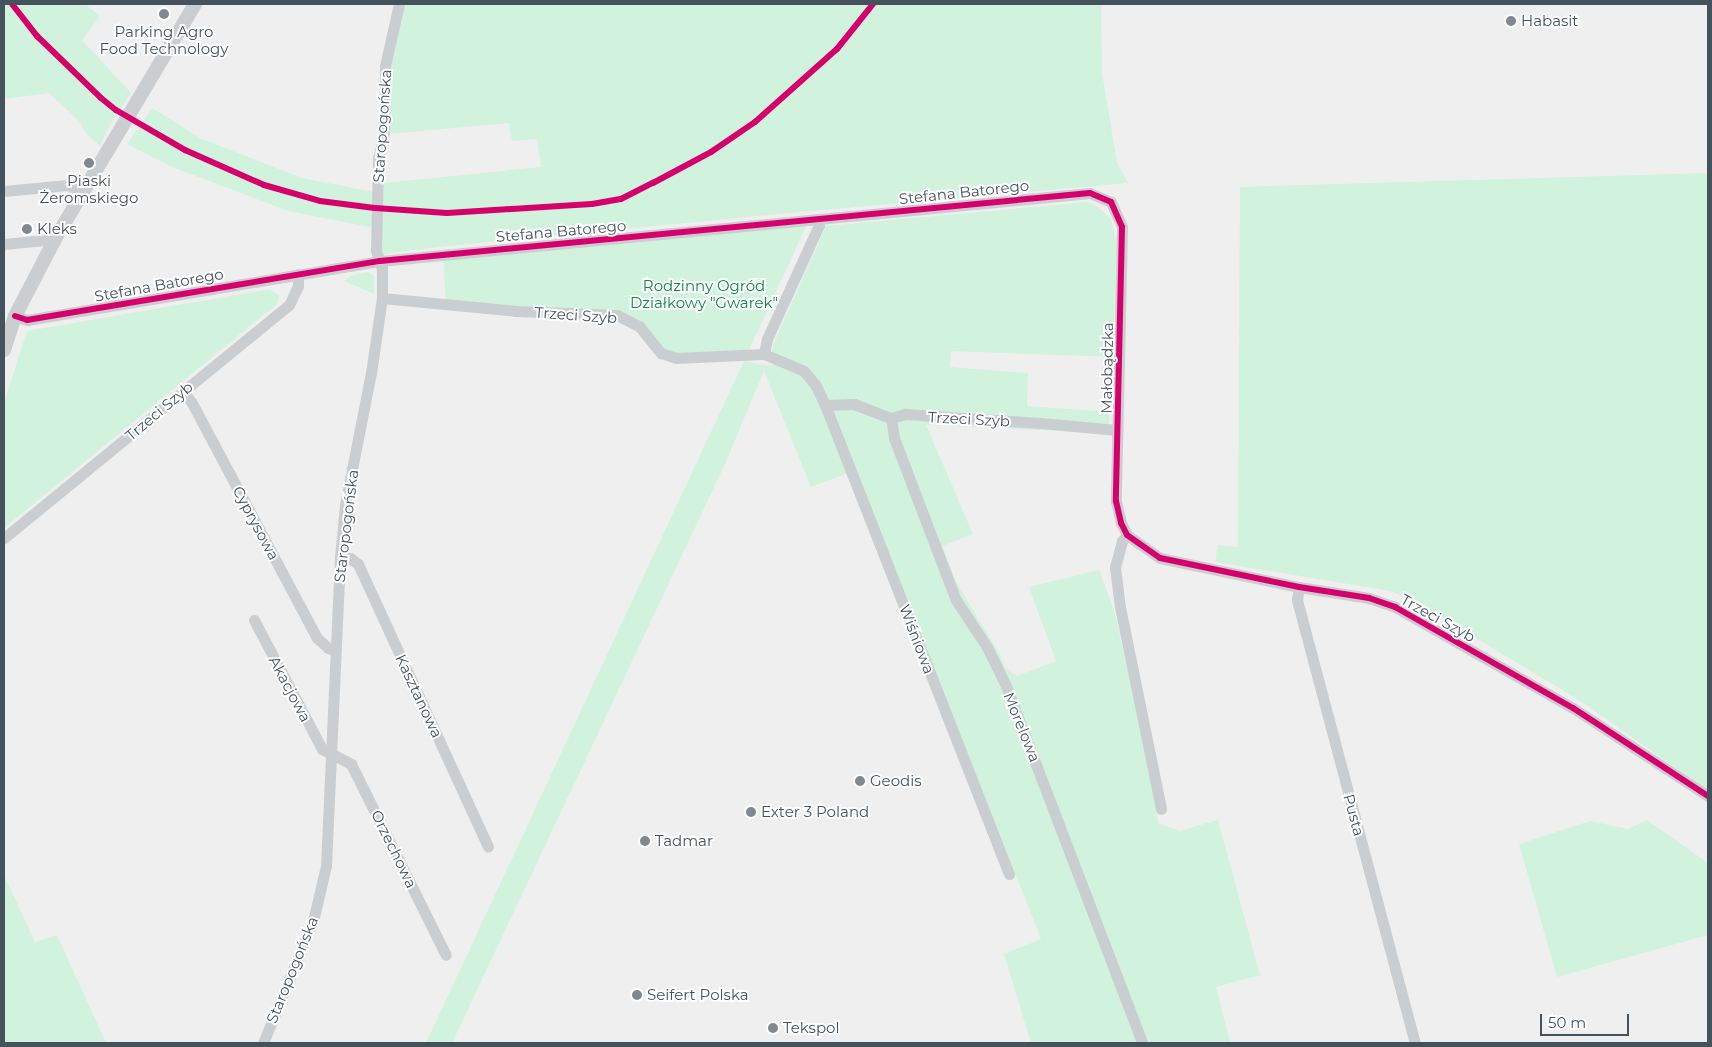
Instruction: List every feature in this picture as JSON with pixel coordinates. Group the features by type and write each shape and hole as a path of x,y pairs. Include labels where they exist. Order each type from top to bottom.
{"street":[{"path":"4,350 15,316 55,239 195,4"},
{"name":"Staropogońska","path":"263,1043 313,921 326,866 340,557 345,505 372,368 382,298 382,269 376,250 378,159 384,133 385,66 399,4"},
{"path":"4,191 68,185 84,192"},
{"name":"Stefana Batorego","path":"15,316 27,320 380,261 1069,194 1090,193 1111,202"},
{"name":"Małobądzka","path":"1111,202 1122,227 1116,502 1121,523 1127,535"},
{"path":"764,354 767,338 819,225 819,219"},
{"path":"4,244 55,239"},
{"name":"Trzeci Szyb","path":"4,538 289,305 298,286 298,274"},
{"name":"Trzeci Szyb","path":"382,298 516,311 617,315 640,326 661,353 676,358 764,354 804,371 816,386 826,405 854,404 890,418 906,414 1118,430"},
{"name":"Cyprysowa","path":"183,391 192,403 317,638 328,648 335,650"},
{"name":"Wiśniowa","path":"826,405 1009,874"},
{"name":"Morelowa","path":"890,418 894,438 956,600 987,647 1006,686 1142,1043"},
{"path":"1127,535 1122,541 1115,567 1120,607 1161,809"},
{"name":"Trzeci Szyb","path":"1127,535 1160,558 1299,587 1369,598 1396,607 1572,708 1708,796"},
{"name":"Kasztanowa","path":"340,557 350,558 358,564 488,846"},
{"name":"Pusta","path":"1299,587 1297,600 1414,1043"},
{"name":"Akacjowa","path":"254,620 322,749 331,754"},
{"name":"Orzechowa","path":"331,754 351,764 446,955"}],"green space":[{"path":"4,4 85,4 100,16 82,40 131,93 107,130 100,146 85,132 80,122 49,93 4,99"},
{"path":"405,4 1101,4 1102,73 1117,162 1128,183 439,247 390,253 374,258 375,228 288,211 172,167 127,144 152,108 202,139 302,178 374,192 374,184 541,167 537,139 512,141 509,123 388,134 391,50"},
{"path":"1708,173 1708,791 1582,702 1428,609 1391,591 1215,562 1218,545 1238,547 1240,187"},
{"path":"1088,202 1098,207 1111,219 1116,239 1113,357 951,351 950,367 1028,373 1027,406 1109,412 1109,433 926,425 973,534 942,546 957,584 1000,654 1005,668 1017,676 1056,661 1029,587 1099,570 1114,610 1155,792 1158,823 1179,831 1218,820 1260,975 1216,987 1230,1043 1031,1043 1004,954 1041,939 856,470 811,487 764,371 725,464 452,1043 426,1043 744,361 771,366 781,359 772,351 774,343 826,226"},
{"name":"Rodzinny Ogród Działkowy \"Gwarek\"","path":"809,220 748,352 666,356 639,326 617,315 446,306 443,260"},
{"path":"368,272 374,276 374,294 344,281 353,275"},
{"path":"270,289 279,296 277,304 4,528 4,403 27,331"},
{"path":"1647,820 1708,863 1708,935 1557,977 1519,844 1590,821 1628,829"},
{"path":"4,875 35,942 57,935 106,1043 4,1043"}],"cycle path":[{"path":"12,4 37,36 101,98 116,110 185,150 264,185 320,201 375,208 447,213 592,204 621,199 711,152 755,122 837,49 873,4"},
{"path":"15,316 27,320 380,261 1090,193 1111,202 1122,227 1116,501 1121,523 1127,535 1160,558 1299,587 1369,598 1395,607 1573,708 1708,796"}],"place":[{"name":"Parking Agro Food Technology","path":"164,14"},
{"name":"Habasit","path":"1511,21"},
{"name":"Piaski Żeromskiego","path":"89,163"},
{"name":"Kleks","path":"27,229"},
{"name":"Geodis","path":"860,781"},
{"name":"Exter 3 Poland","path":"751,812"},
{"name":"Tadmar","path":"645,841"},
{"name":"Seifert Polska","path":"637,995"},
{"name":"Tekspol","path":"773,1028"}]}
